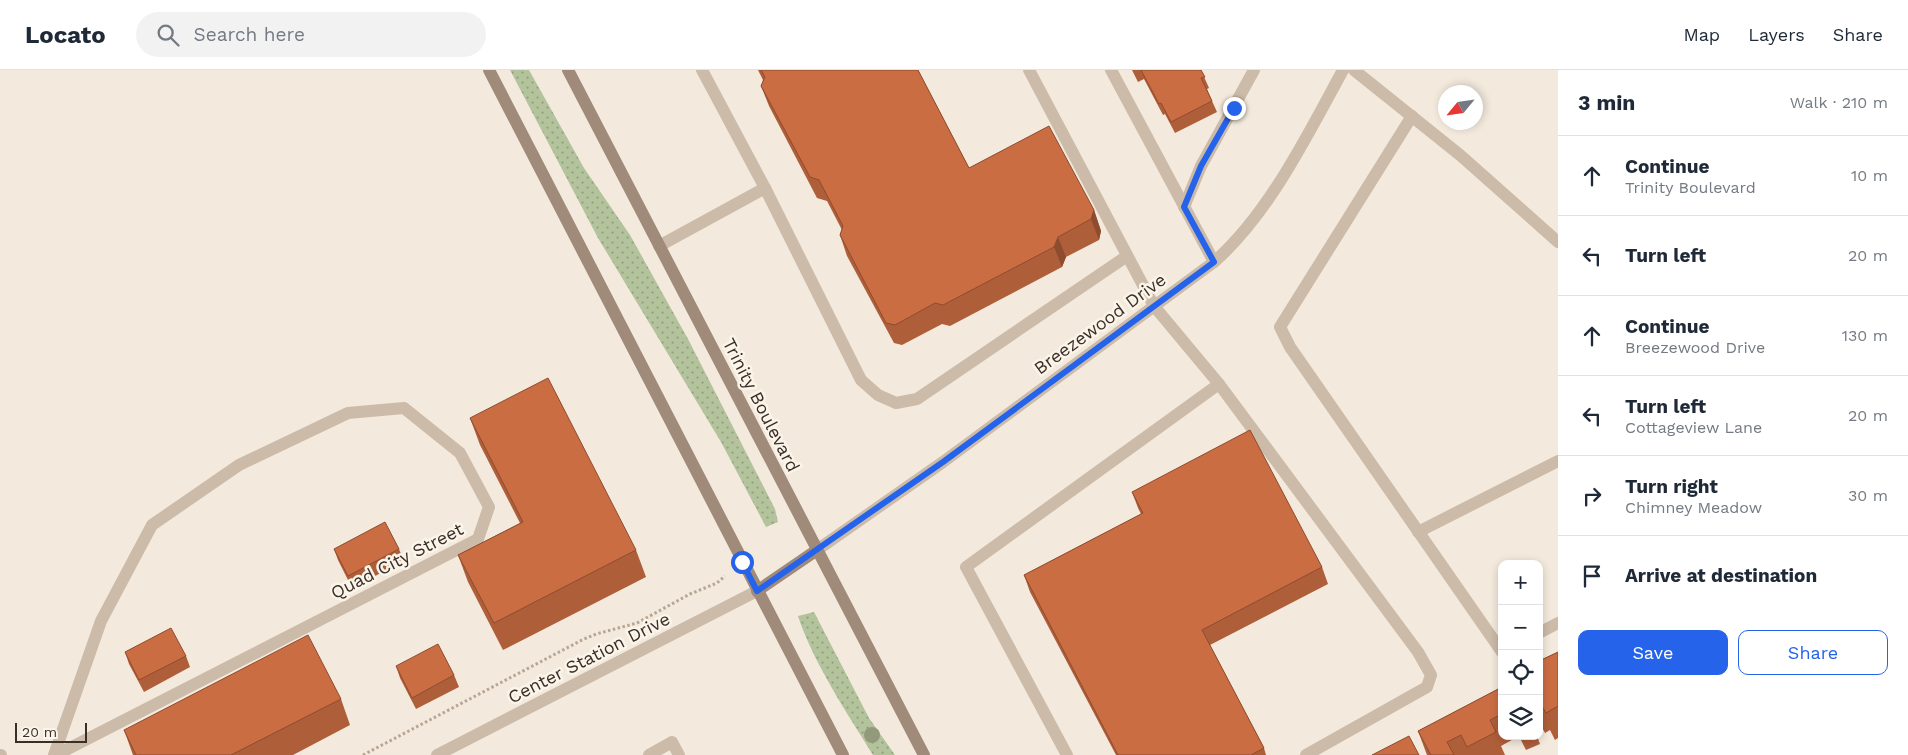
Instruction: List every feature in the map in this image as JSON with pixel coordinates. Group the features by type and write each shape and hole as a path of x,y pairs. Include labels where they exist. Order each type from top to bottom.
{"main road":[{"path":"489,70 843,755"},
{"name":"Trinity Boulevard","path":"568,70 924,755"},
{"path":"757,591 817,550"}],"street":[{"path":"702,70 765,188 861,380 878,395 896,404 917,399 1127,256"},
{"path":"1029,70 1154,306 1219,384 1418,652 1432,674 1427,687 1306,755"},
{"path":"1111,70 1214,262"},
{"path":"1184,207 1201,166 1254,70"},
{"name":"Breezewood Drive","path":"817,550 943,462 1214,262 1230,248 1256,215 1292,163 1343,70"},
{"path":"1354,70 1460,155 1558,242"},
{"path":"1412,116 1280,326 1290,347 1501,650"},
{"path":"659,246 765,188"},
{"path":"1067,755 966,567 1219,384"},
{"name":"Quad City Street","path":"404,408 460,454 489,507 478,540 55,755 101,622 152,525 239,465 348,413 404,408"},
{"path":"1418,532 1558,461"},
{"name":"Center Station Drive","path":"437,755 757,591"},
{"path":"1543,631 1558,623"},
{"path":"649,755 672,742 679,755"}],"path":[{"path":"363,755 582,640 596,634 637,623 690,594 717,583 725,576"}],"green space":[{"path":"510,70 529,70 584,168 630,235 688,339 775,509 778,522 766,527 721,442 598,238"},
{"path":"814,612 869,718 895,755 873,755 831,687 812,651 798,616"}],"building":[{"path":"761,70 918,70 969,168 1049,126 1094,210 1091,219 1058,237 1054,247 943,305 935,303 895,325 886,323 840,235 843,226 819,180 810,177 761,86 765,77"},
{"path":"1141,70 1201,70 1205,77 1201,78 1212,101 1171,122"},
{"path":"548,378 636,550 494,623 458,555 523,522 470,418"},
{"path":"1250,430 1322,567 1202,630 1264,748 1251,755 1118,755 1024,575 1143,513 1132,492"},
{"path":"385,522 399,549 348,576 334,549"},
{"path":"171,628 186,656 139,680 125,652"},
{"path":"308,635 341,699 231,755 136,755 124,730"},
{"path":"438,644 454,675 412,698 396,666"},
{"path":"1558,652 1558,706 1546,713 1543,708 1543,659"},
{"path":"1498,689 1498,716 1490,720 1496,732 1467,747 1461,735 1447,742 1454,755 1431,755 1418,731"},
{"path":"1409,736 1419,755 1372,755"}],"route":[{"path":"742,562 757,591 943,462 1214,262 1184,207 1201,166 1234,108"}]}
